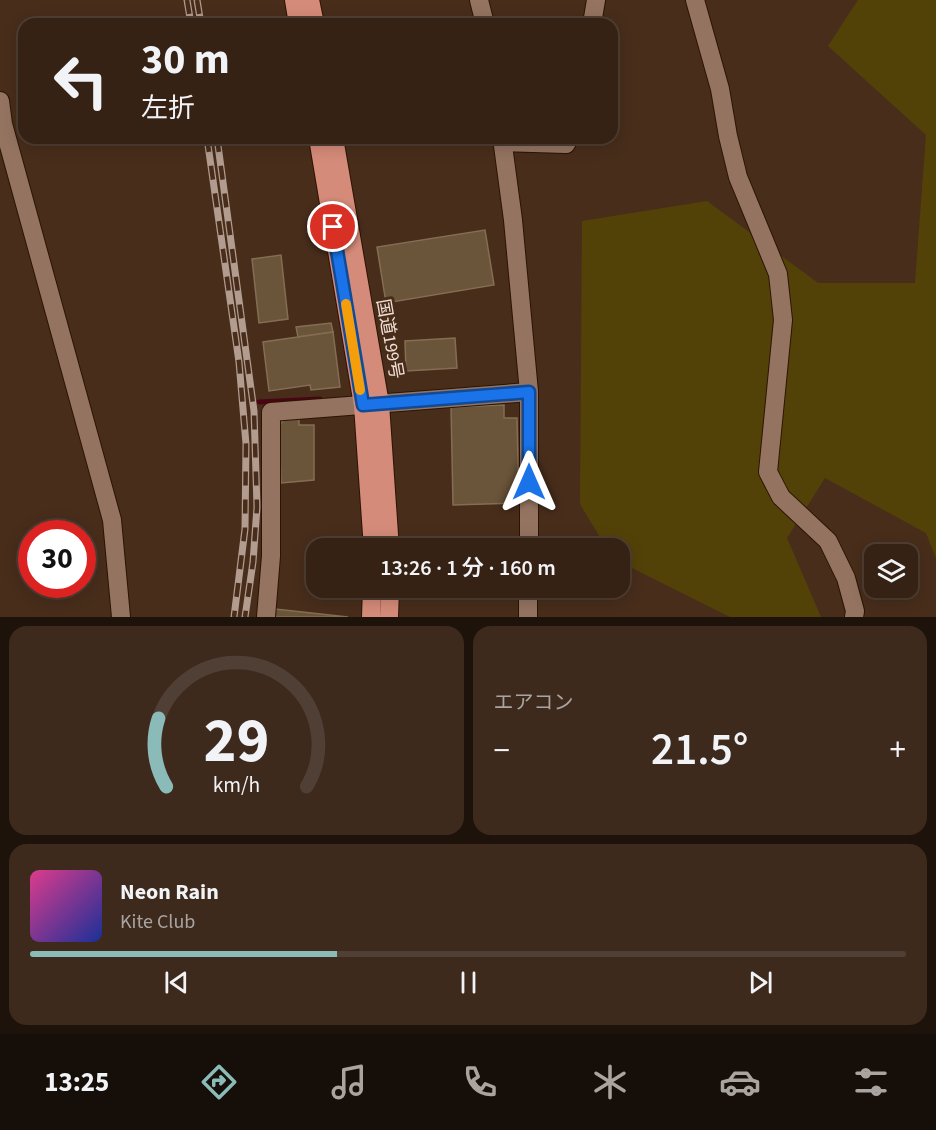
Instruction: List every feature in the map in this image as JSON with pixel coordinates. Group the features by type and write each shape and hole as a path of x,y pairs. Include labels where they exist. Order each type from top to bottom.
{"highway":[{"path":"294,0 297,18"},
{"path":"310,0 314,18"},
{"name":"国道199号","path":"319,144 371,404 373,538"},
{"name":"国道199号","path":"335,144 389,538"},
{"path":"371,617 372,598"},
{"path":"389,617 390,598"}],"street":[{"path":"479,0 484,18"},
{"path":"593,18 596,0"},
{"path":"695,0 720,89 738,177 778,274 783,320 768,472 782,497 828,541 846,578 855,610 854,617"},
{"path":"0,101 6,136 112,520 121,617"},
{"path":"503,144 513,220 529,392 529,538"},
{"path":"266,617 271,556 271,412 529,392"},
{"path":"528,598 528,617"}],"shaded area":[{"path":"858,0 936,0 936,558 926,533 825,478 787,538 821,617 730,617 630,567 630,538 600,538 580,504 582,221 707,201 818,283 915,283 926,135 828,46"}],"building":[{"path":"485,230 494,285 386,303 377,247"},
{"path":"281,255 288,319 259,323 252,259"},
{"path":"331,323 333,332 298,337 296,327"},
{"path":"333,332 340,387 311,390 310,385 269,391 263,342"},
{"path":"455,338 457,368 406,371 405,341"},
{"path":"504,405 504,418 517,418 519,503 453,505 451,407"},
{"path":"299,417 299,425 314,425 314,480 281,483 279,425 286,418"},
{"path":"275,609 348,617 274,617"}],"waterway":[{"path":"259,402 320,399"}],"railway":[{"path":"187,0 190,18"},
{"path":"197,0 200,18"},
{"path":"208,144 239,362 246,444 245,529 234,617"},
{"path":"218,144 254,411 257,507 253,562 245,617"}],"slow traffic":[{"path":"346,304 360,390"}],"route":[{"path":"333,227 363,405 529,392 529,482"}]}
